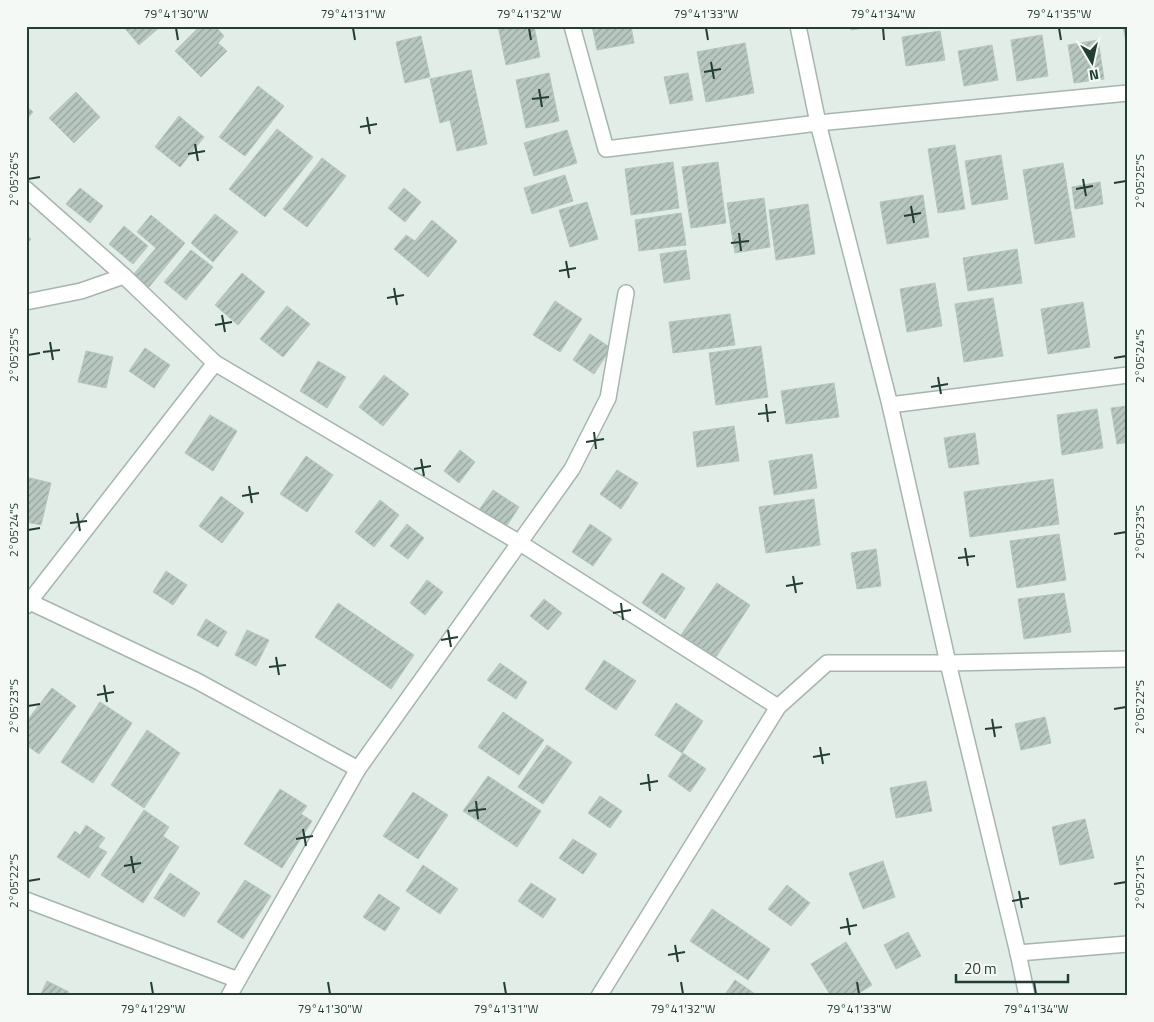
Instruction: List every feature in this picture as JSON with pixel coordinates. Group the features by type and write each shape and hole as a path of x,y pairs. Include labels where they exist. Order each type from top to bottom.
{"street":[{"path":"572,26 606,149 818,123 1128,93"},
{"path":"798,26 818,123 890,406 948,663 1018,953 1026,996"},
{"path":"26,188 124,276 215,363 520,543 778,707"},
{"path":"26,302 81,290 124,276"},
{"path":"229,996 358,769 572,469 608,398 626,293"},
{"path":"215,363 28,603 197,681 358,769"},
{"path":"890,406 1128,375"},
{"path":"599,996 778,707 827,663 948,663 1128,659"},
{"path":"26,900 238,980"},
{"path":"1018,953 1128,944"}],"building":[{"path":"123,26 161,26 139,45"},
{"path":"200,26 215,26 224,36 218,43 227,51 201,77 175,51"},
{"path":"498,26 534,26 540,57 506,65"},
{"path":"592,26 631,26 634,43 597,50"},
{"path":"851,26 876,26 851,30"},
{"path":"1123,26 1128,26 1128,53"},
{"path":"940,31 945,60 906,66 902,37"},
{"path":"1042,35 1048,76 1017,81 1011,40"},
{"path":"421,36 430,77 405,83 396,42"},
{"path":"1098,40 1104,79 1074,83 1068,45"},
{"path":"745,43 754,93 706,102 697,52"},
{"path":"992,45 998,80 964,86 958,51"},
{"path":"471,70 487,144 457,151 450,120 440,123 430,79"},
{"path":"549,73 559,121 526,128 516,80"},
{"path":"688,73 693,100 670,104 664,77"},
{"path":"258,86 284,106 245,156 219,137"},
{"path":"76,92 100,117 74,143 49,118"},
{"path":"26,106 33,112 26,120"},
{"path":"179,116 204,137 180,167 155,147"},
{"path":"277,129 313,157 265,217 229,189"},
{"path":"567,130 577,163 534,176 524,143"},
{"path":"955,145 965,209 938,213 928,149"},
{"path":"1001,155 1008,199 972,205 965,161"},
{"path":"322,158 346,176 307,227 283,209"},
{"path":"673,162 679,208 631,215 625,169"},
{"path":"718,162 726,223 691,228 682,167"},
{"path":"1063,163 1075,237 1035,244 1023,170"},
{"path":"565,175 573,201 532,214 524,188"},
{"path":"1100,182 1103,204 1075,209 1072,187"},
{"path":"80,188 103,206 90,223 66,204"},
{"path":"404,188 421,202 405,222 388,208"},
{"path":"923,195 929,237 887,244 880,202"},
{"path":"764,198 770,247 735,253 727,203"},
{"path":"587,202 598,239 570,247 559,210"},
{"path":"808,204 815,254 776,260 769,210"},
{"path":"681,213 686,245 639,251 635,220"},
{"path":"215,214 238,232 213,262 191,243"},
{"path":"151,215 185,243 149,287 133,275 156,248 137,232"},
{"path":"432,220 457,241 428,277 394,249 406,235 415,241"},
{"path":"124,226 148,246 133,264 109,244"},
{"path":"26,235 31,239 26,245"},
{"path":"1017,249 1022,283 968,291 963,258"},
{"path":"191,250 213,267 186,300 164,282"},
{"path":"686,250 690,279 664,283 660,254"},
{"path":"242,273 265,292 238,325 215,305"},
{"path":"935,283 942,326 907,332 900,289"},
{"path":"993,298 1003,356 964,362 955,304"},
{"path":"555,301 582,319 560,352 533,335"},
{"path":"1083,302 1090,347 1048,354 1041,309"},
{"path":"287,306 310,324 283,357 260,339"},
{"path":"730,314 735,345 673,353 669,322"},
{"path":"590,334 611,348 594,374 573,360"},
{"path":"761,346 768,397 716,405 709,353"},
{"path":"145,348 170,365 154,388 129,371"},
{"path":"86,351 113,357 106,388 78,382"},
{"path":"318,361 346,377 327,408 300,391"},
{"path":"384,375 409,394 383,426 359,407"},
{"path":"834,383 839,417 786,424 781,391"},
{"path":"1128,406 1128,442 1117,444 1111,408"},
{"path":"1097,409 1103,448 1062,455 1057,415"},
{"path":"210,415 237,431 213,471 185,453"},
{"path":"734,426 739,461 697,467 693,432"},
{"path":"975,433 979,464 949,468 944,438"},
{"path":"460,450 475,462 459,483 444,471"},
{"path":"812,454 817,488 774,495 769,461"},
{"path":"306,456 333,475 307,512 280,494"},
{"path":"617,470 638,483 621,509 600,494"},
{"path":"26,477 51,483 41,525 26,522"},
{"path":"1053,479 1059,524 970,537 964,492"},
{"path":"493,490 519,507 506,527 479,510"},
{"path":"221,496 244,513 222,543 199,526"},
{"path":"814,499 820,545 766,553 759,507"},
{"path":"380,500 399,515 374,547 355,532"},
{"path":"407,524 424,538 408,559 390,546"},
{"path":"590,524 612,539 593,566 572,552"},
{"path":"1059,534 1066,580 1017,588 1010,541"},
{"path":"876,549 881,586 857,589 851,553"},
{"path":"166,571 187,585 173,605 153,592"},
{"path":"662,573 685,588 665,619 642,603"},
{"path":"427,580 443,592 425,615 410,603"},
{"path":"717,583 750,605 716,657 681,635"},
{"path":"1064,593 1071,632 1024,639 1018,599"},
{"path":"544,599 562,613 548,630 530,616"},
{"path":"338,603 414,655 391,689 315,637"},
{"path":"206,619 227,632 218,647 197,635"},
{"path":"247,630 269,640 256,666 235,655"},
{"path":"604,660 636,681 616,710 585,689"},
{"path":"500,663 527,682 516,699 487,680"},
{"path":"52,688 76,706 39,754 26,745 26,722"},
{"path":"100,702 132,723 93,783 61,762"},
{"path":"676,703 703,721 682,753 655,735"},
{"path":"503,712 544,740 519,775 478,747"},
{"path":"1045,717 1051,743 1021,750 1015,724"},
{"path":"147,730 180,753 144,808 111,785"},
{"path":"547,745 572,762 543,804 518,787"},
{"path":"683,753 706,769 690,792 668,776"},
{"path":"488,776 541,811 517,847 463,811"},
{"path":"926,781 932,811 896,818 890,788"},
{"path":"280,789 307,806 301,814 312,821 282,868 244,844"},
{"path":"413,792 448,815 418,859 383,836"},
{"path":"600,796 622,811 610,828 588,813"},
{"path":"144,810 169,827 163,836 179,847 143,903 101,875"},
{"path":"1085,819 1094,858 1060,865 1052,827"},
{"path":"86,825 105,838 98,847 107,852 89,878 57,857 75,831 80,835"},
{"path":"573,839 597,854 583,874 559,858"},
{"path":"883,861 895,897 863,909 849,873"},
{"path":"423,865 458,889 440,914 406,891"},
{"path":"170,873 200,893 184,917 154,898"},
{"path":"245,880 271,896 243,939 217,922"},
{"path":"531,883 556,899 543,918 518,901"},
{"path":"787,885 810,903 791,926 768,909"},
{"path":"379,894 400,908 385,931 363,917"},
{"path":"712,909 770,949 748,980 690,941"},
{"path":"908,932 921,956 896,969 884,945"},
{"path":"846,942 872,985 854,996 831,996 811,964"},
{"path":"735,980 758,996 724,996"},
{"path":"47,981 69,992 67,996 40,996"}]}
